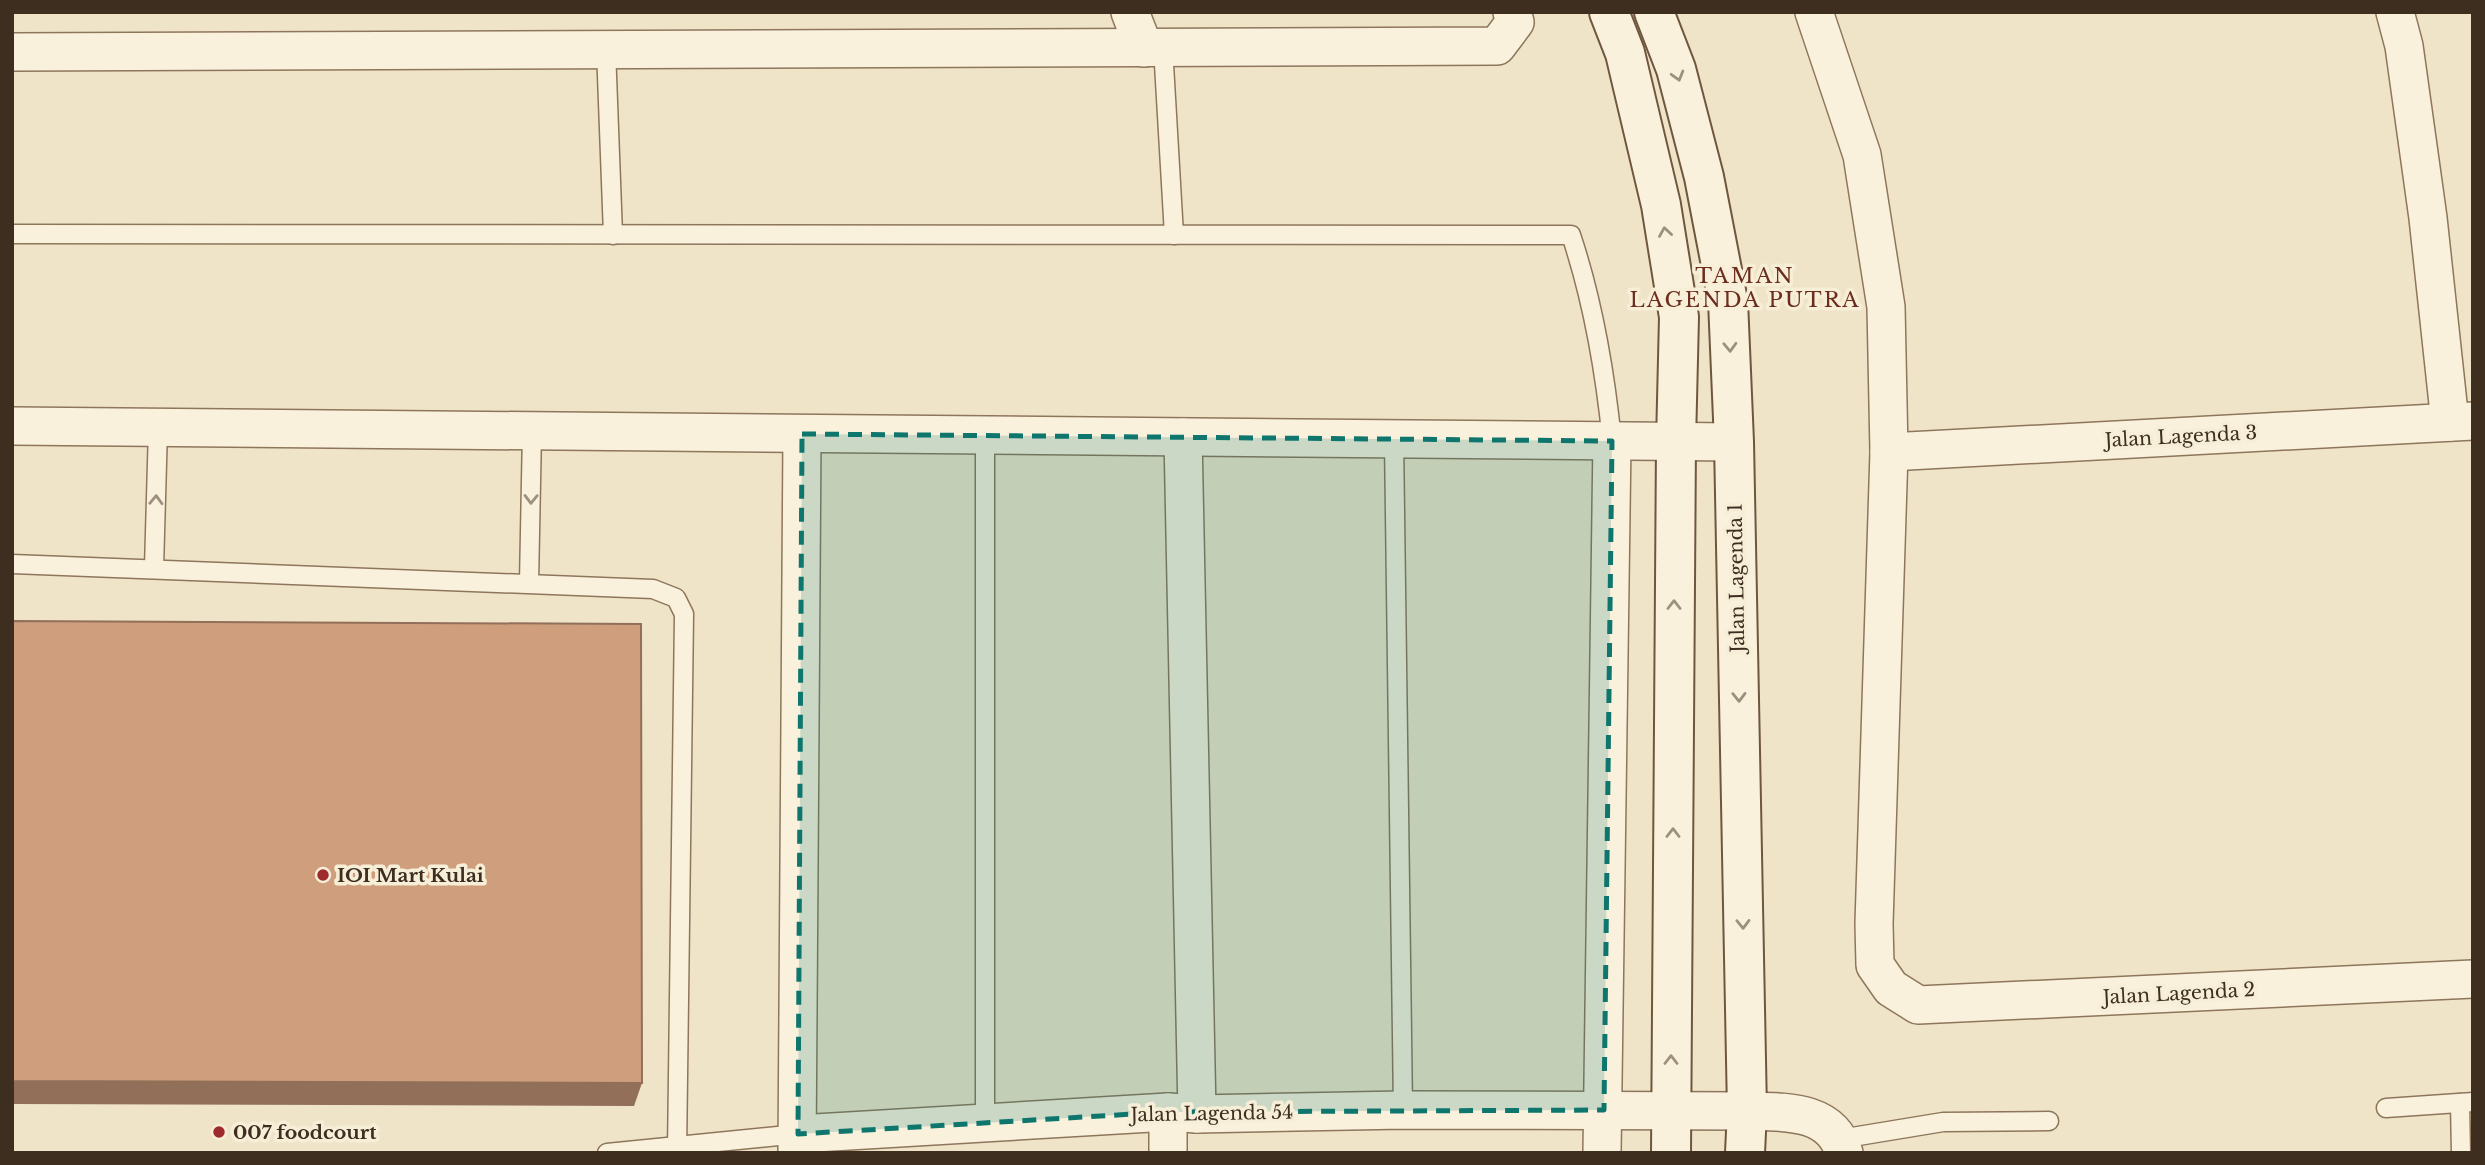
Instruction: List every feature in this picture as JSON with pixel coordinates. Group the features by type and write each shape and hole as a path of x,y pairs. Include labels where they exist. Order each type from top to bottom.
{"street":[{"path":"1130,12 1154,47"},
{"path":"12,52 1497,46 1515,22 1511,12"},
{"path":"1609,12 1625,53 1661,205 1679,317 1675,442 1671,1153"},
{"name":"Jalan Lagenda 1","path":"1654,12 1676,69 1704,177 1728,301 1734,442 1747,1111 1745,1153"},
{"path":"1814,12 1862,155 1886,307 1889,452"},
{"path":"2395,12 2404,46 2426,205 2462,422"},
{"name":"Jalan Lagenda 3","path":"1889,452 2462,422"},
{"path":"12,426 1734,442"},
{"path":"797,1144 802,434"},
{"path":"1168,1153 1183,1113 1183,437"},
{"path":"1602,1153 1612,441"},
{"name":"Jalan Lagenda 2","path":"1889,452 1874,924 1875,965 1891,988 1918,1005 2473,979"},
{"name":"Jalan Lagenda 54","path":"797,1144 985,1122 1183,1113 1604,1110 1792,1112 1821,1121 1842,1146"}],"lane":[{"path":"1154,47 1174,235"},
{"path":"606,49 613,235"},
{"path":"12,234 1572,234 1596,335 1612,441"},
{"path":"154,568 158,428"},
{"path":"529,583 532,431"},
{"path":"985,435 985,1122"},
{"path":"1394,439 1403,1110"},
{"path":"12,564 653,589 676,598 684,614 677,1150"},
{"path":"2386,1108 2466,1103 2461,1153"},
{"path":"1842,1146 1943,1122 2049,1121"},
{"name":"Jalan Lagenda 54","path":"607,1153 797,1144"}],"highlighted area":[{"path":"802,434 1612,441 1604,1110 1168,1112 798,1134"}],"building":[{"name":"IOI Mart Kulai","path":"12,621 641,624 642,1083 12,1081"}],"place":[{"name":"IOI Mart Kulai","path":"323,875"},
{"name":"007 foodcourt","path":"219,1132"}],"district":[{"name":"TAMAN LAGENDA PUTRA","path":"1745,288"}]}
